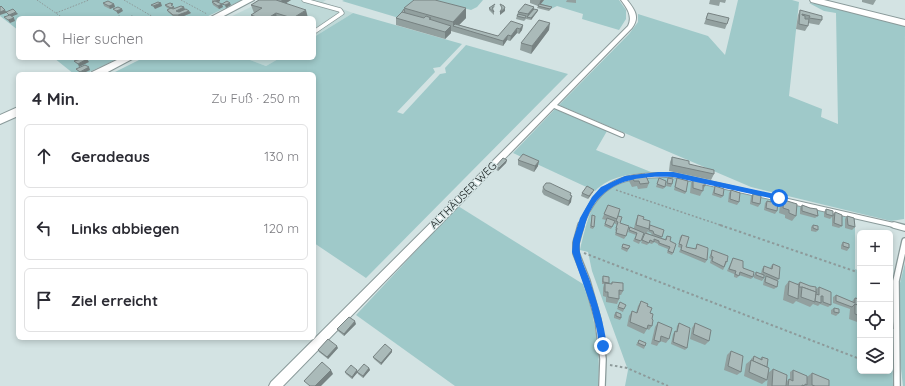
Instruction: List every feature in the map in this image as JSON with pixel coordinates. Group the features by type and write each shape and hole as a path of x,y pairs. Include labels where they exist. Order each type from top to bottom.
{"street":[{"path":"217,16 250,0"},
{"name":"ALTHÄUSER WEG","path":"275,386 632,24 634,17 632,11 624,0"},
{"path":"814,0 905,23"},
{"path":"100,72 125,60"},
{"path":"4,118 16,112"}],"lane":[{"path":"304,0 340,10 342,12 338,18 316,31"},
{"path":"552,105 622,135"},
{"path":"602,386 603,361 599,325 576,252 577,240 586,212 594,199 607,186 630,177 658,174 673,175 905,228"},
{"path":"897,386 896,281 905,241"}],"path":[{"path":"37,0 60,16"},
{"path":"56,13 89,0"},
{"path":"124,0 152,16"},
{"path":"181,0 209,16"},
{"path":"607,186 857,272"},
{"path":"576,252 588,254 857,358"},
{"path":"603,361 627,368 668,386"}],"shaded area":[{"path":"0,0 242,0 208,16 16,16 16,28 0,16"},
{"path":"265,0 326,0 323,2 353,13 316,36 316,16 232,16"},
{"path":"419,0 399,18 342,1"},
{"path":"433,0 483,0 477,7 471,10"},
{"path":"544,0 619,0 626,10 626,19 619,30 582,19 583,14 557,6 551,9 539,6"},
{"path":"738,0 792,0 799,2 789,96 822,109 821,117 838,124 836,13 824,11 809,3 825,5 905,25 904,219 891,221 751,187 559,105 629,34 638,22 638,14 708,36 725,55"},
{"path":"353,13 462,44 440,67 433,68 435,72 397,112 403,114 440,74 446,73 445,68 466,45 568,74 366,278 316,244 316,72 115,72 139,60 250,60 266,66 276,60 316,60 316,36"},
{"path":"56,60 115,60 89,72 72,72"},
{"path":"250,60 276,60 266,66"},
{"path":"555,109 607,131 596,150 651,172 628,175 614,179 607,182 595,191 513,153"},
{"path":"660,176 688,180 855,219 855,269 857,270 857,374 893,374 893,386 625,386 628,370 592,271 588,252 580,250 589,216 595,203 602,194 611,187 640,178"},
{"path":"458,206 583,284 594,321 598,347 598,386 455,386 356,315"},
{"path":"905,263 905,386 903,386 900,360 899,287"}],"building":[{"path":"259,0 276,0 306,10 296,16 286,16 276,13 271,16 254,16 251,15 262,8 251,5"},
{"path":"414,0 435,0 466,8 453,22 404,8"},
{"path":"108,1 114,4 109,6 103,3"},
{"path":"215,1 222,4 218,6 212,2"},
{"path":"227,1 230,3 225,5 222,4"},
{"path":"158,2 161,3 153,6 151,5"},
{"path":"170,3 173,4 171,5 174,7 171,8 165,5"},
{"path":"495,4 492,8 494,12 489,8"},
{"path":"500,4 505,8 500,12 502,8"},
{"path":"525,4 534,7 528,14 518,12"},
{"path":"539,4 552,7 550,9 538,6"},
{"path":"1,6 5,10 0,12 0,7"},
{"path":"181,6 184,7 176,11 179,12 186,9 189,11 178,15 173,15 167,10 171,8 173,9"},
{"path":"118,7 122,9 116,11 113,9"},
{"path":"13,9 16,12 9,15 6,12"},
{"path":"534,9 538,10 531,18 527,17"},
{"path":"800,10 822,16 822,20 809,18 810,16 802,14 805,16 805,19 809,19 808,26 799,24"},
{"path":"402,12 424,18 426,16 431,18 429,19 451,26 445,32 396,18"},
{"path":"708,13 729,18 727,24 706,19"},
{"path":"518,14 526,16 525,18 517,16"},
{"path":"10,15 14,18 8,20 4,17"},
{"path":"539,20 550,23 532,46 521,43"},
{"path":"511,21 523,25 520,29 517,28 511,36 508,35 503,41 453,26 455,24 498,36"},
{"path":"78,60 85,60 78,64 74,61"},
{"path":"85,65 89,67 80,72 76,69"},
{"path":"523,154 539,161 535,166 518,160"},
{"path":"672,157 689,161 689,164 714,170 714,174 672,165"},
{"path":"503,158 507,160 499,168 495,167"},
{"path":"645,174 649,183 640,184 639,181 634,181 631,176"},
{"path":"659,178 666,181 665,187 657,184"},
{"path":"668,178 673,179 672,184 667,183"},
{"path":"677,178 688,181 686,192 675,187"},
{"path":"693,178 705,181 703,191 693,188"},
{"path":"546,183 550,183 571,193 570,195 572,196 569,201 545,190 543,187"},
{"path":"587,186 594,190 589,196 582,193"},
{"path":"715,186 724,189 723,196 714,193"},
{"path":"731,190 740,193 739,202 730,199"},
{"path":"753,194 761,196 760,204 752,202"},
{"path":"772,200 778,202 777,211 766,208 767,201 771,202"},
{"path":"784,200 797,204 796,216 789,213 789,210 783,208"},
{"path":"608,205 620,209 617,219 604,214"},
{"path":"802,205 817,209 818,216 802,211"},
{"path":"826,209 833,211 833,216 826,214"},
{"path":"835,212 842,215 842,226 834,223"},
{"path":"592,215 595,216 594,227 591,226"},
{"path":"638,215 644,217 643,219 650,221 649,229 636,225"},
{"path":"618,216 622,217 620,223 629,226 626,236 616,233 618,222 616,221"},
{"path":"847,216 854,218 855,227 848,225"},
{"path":"607,218 615,221 612,227 605,224"},
{"path":"650,225 664,230 662,237 649,230"},
{"path":"813,225 818,226 818,230 813,228"},
{"path":"630,227 644,233 641,241 635,239 637,233 629,230"},
{"path":"645,233 666,240 667,236 671,237 670,241 676,244 673,253 668,251 670,247 659,243 659,241 654,239 654,242 650,240 649,243 642,240"},
{"path":"682,235 689,237 686,247 696,249 697,244 708,248 707,260 681,250 682,245 679,244"},
{"path":"843,242 849,244 849,248 843,246"},
{"path":"623,244 630,246 628,249 622,247"},
{"path":"712,250 728,256 724,267 712,261"},
{"path":"733,258 743,261 743,268 754,272 753,277 740,272 739,276 735,274 736,271 729,269"},
{"path":"773,264 780,267 779,279 763,272 764,266 772,269"},
{"path":"756,272 764,275 764,278 756,275"},
{"path":"603,276 609,277 609,283 603,282"},
{"path":"766,276 778,281 777,287 765,282"},
{"path":"789,281 799,285 798,299 788,295"},
{"path":"612,282 623,283 623,291 619,290 619,299 608,297 608,292 605,292 605,283 612,284"},
{"path":"800,282 816,287 816,292 799,287"},
{"path":"802,287 816,292 815,302 801,297"},
{"path":"819,287 831,292 831,305 823,302 823,296 821,296 821,303 815,301 816,294 819,295"},
{"path":"836,295 855,303 855,298 857,298 857,305 855,304 852,307 836,301"},
{"path":"641,301 648,304 647,306 652,308 650,313 653,314 652,326 648,325 647,329 630,322 632,311 637,313"},
{"path":"620,302 626,305 624,309 618,307"},
{"path":"855,304 857,305 857,315 855,314"},
{"path":"834,308 839,309 839,313 834,312"},
{"path":"616,312 621,314 621,318 616,316"},
{"path":"349,317 355,321 344,334 337,329"},
{"path":"658,322 672,328 669,339 661,336 660,342 654,340"},
{"path":"679,323 690,328 687,348 673,342 675,331 677,332"},
{"path":"695,323 711,330 709,341 693,334"},
{"path":"328,339 337,346 327,357 318,350"},
{"path":"639,340 646,343 645,346 638,343"},
{"path":"385,344 392,350 381,363 373,357"},
{"path":"731,351 743,356 741,372 728,366"},
{"path":"754,356 762,360 762,357 768,359 767,367 753,361"},
{"path":"751,360 769,368 767,380 749,372"},
{"path":"322,362 331,370 315,386 310,386 304,381"},
{"path":"364,364 369,368 363,376 357,372"},
{"path":"351,365 357,370 352,377 345,372"},
{"path":"773,369 787,375 786,386 772,386"},
{"path":"793,370 807,376 807,385 788,386 789,379 793,381"},
{"path":"812,373 829,380 829,386 812,385"}],"route":[{"path":"603,346 595,306 576,252 577,240 583,218 594,199 603,189 625,178 658,174 690,178 779,198"}]}
